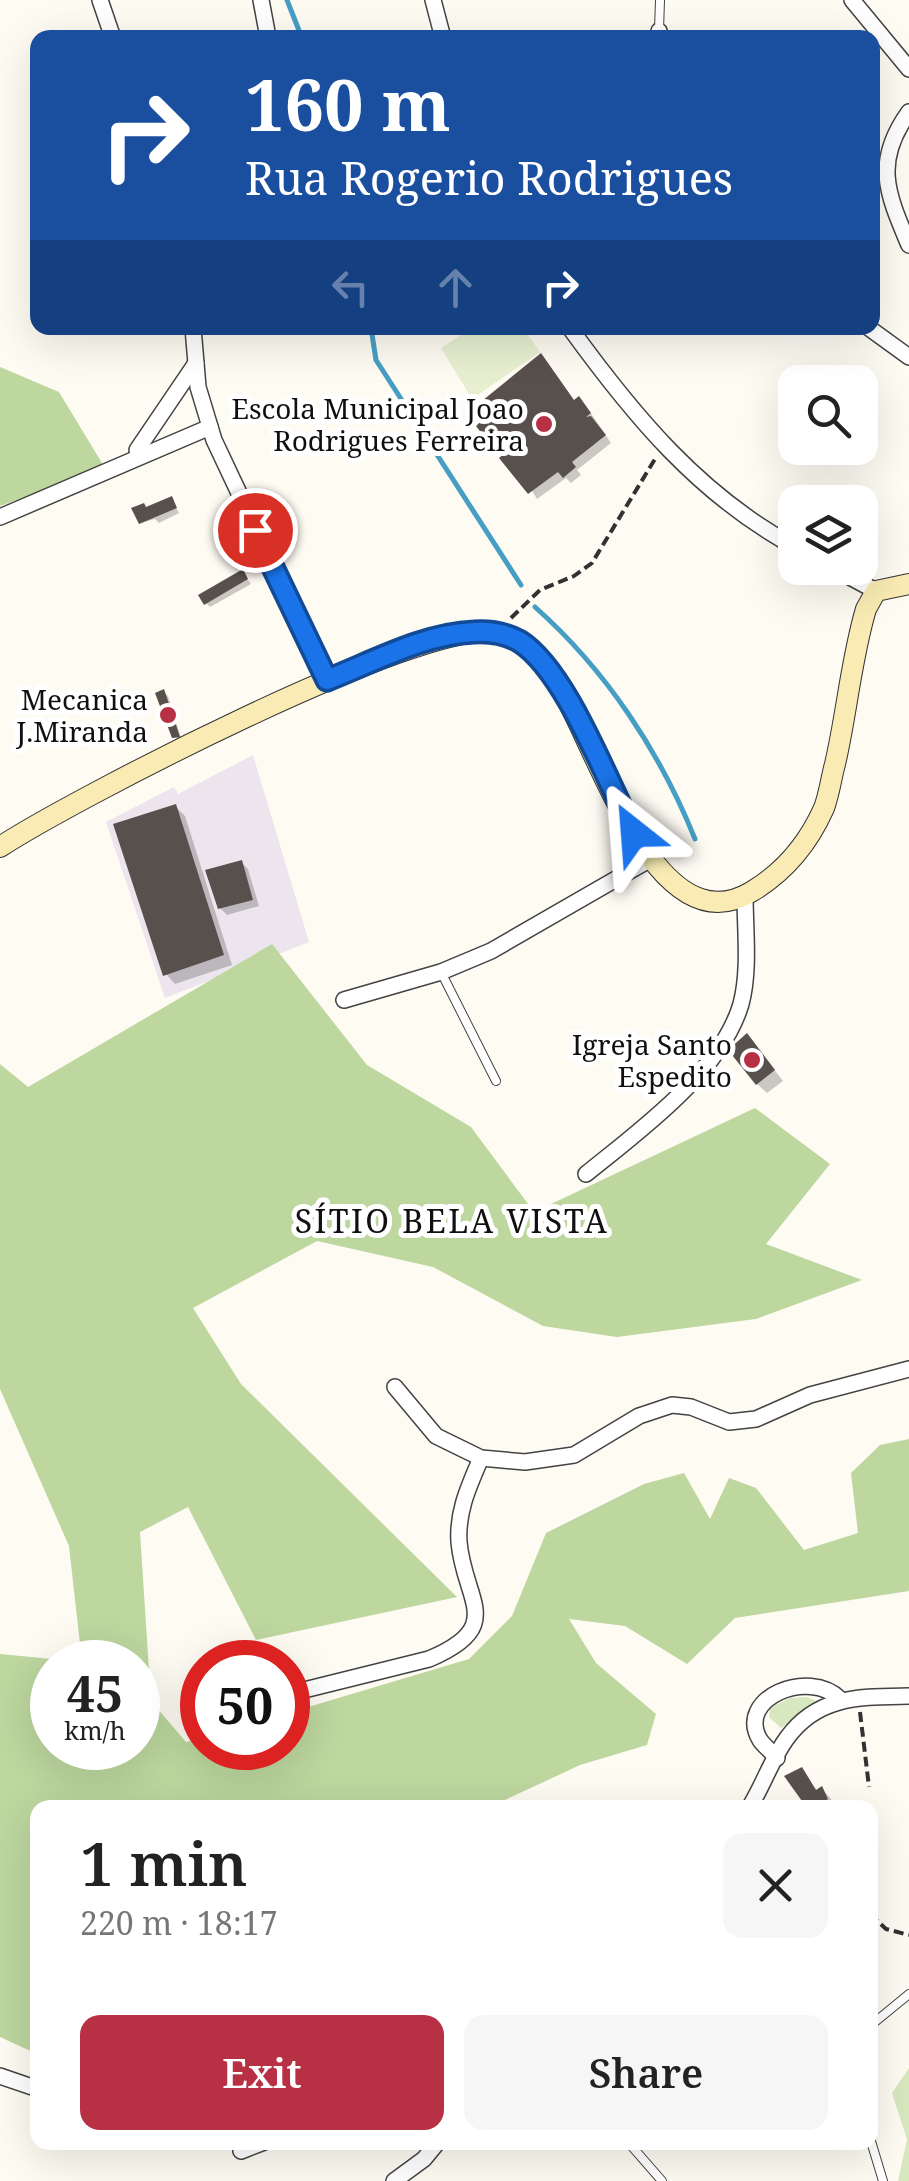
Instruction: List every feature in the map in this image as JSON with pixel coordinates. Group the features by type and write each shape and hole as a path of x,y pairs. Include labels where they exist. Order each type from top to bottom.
{"main road":[{"path":"0,847 72,805 327,680 418,644 470,632 499,634 517,640 550,672 649,860 675,886 698,900 717,905 773,879 810,835 825,805 861,626 876,590 909,584"}],"street":[{"path":"100,0 110,30"},
{"path":"261,0 267,30"},
{"path":"432,0 441,30"},
{"path":"852,0 877,30"},
{"path":"880,34 909,69"},
{"path":"909,112 891,141 886,159 892,204 909,245"},
{"path":"194,335 198,387 210,427 327,680"},
{"path":"576,335 663,446 742,514 778,536"},
{"path":"880,335 909,356"},
{"path":"137,450 196,363"},
{"path":"0,516 210,427"},
{"path":"866,585 876,590"},
{"path":"344,1000 441,972 491,951 649,860"},
{"path":"586,1174 648,1124 696,1076 731,1028 745,981 745,895"},
{"path":"395,1387 436,1436 481,1458 525,1462 574,1454 639,1416 672,1405 691,1407 730,1422 756,1419 810,1395 909,1370"},
{"path":"310,1689 430,1659 452,1650 467,1638 476,1610 459,1544 459,1516 481,1458"},
{"path":"778,1758 760,1740 756,1728 764,1705 775,1694 787,1687 813,1685 840,1699"},
{"path":"754,1800 786,1738 814,1714 840,1699 909,1696"},
{"path":"0,2076 30,2085"},
{"path":"394,2181 432,2150"}],"lane":[{"path":"660,0 660,30"},
{"path":"441,972 496,1081"},
{"path":"878,2019 909,1994"},
{"path":"635,2150 662,2181"},
{"path":"874,2150 884,2181"}],"path":[{"path":"499,634 540,590 574,576 592,563 663,446"},
{"path":"858,1698 869,1787"},
{"path":"878,1922 886,1929 909,1934"}],"shaded area":[{"path":"253,755 309,942 165,998 106,822 174,787 178,794"}],"green space":[{"path":"461,335 528,335 540,352 472,399 441,348"},
{"path":"0,367 59,392 105,468 0,506"},
{"path":"272,944 367,1065 471,1127 534,1212 755,1108 830,1164 766,1244 862,1280 756,1319 617,1337 543,1326 433,1267 317,1241 193,1308 241,1384 457,1597 256,1640 188,1507 140,1532 147,1640 80,1640 69,1546 0,1389 0,1064 28,1087"},
{"path":"909,1439 909,1591 735,1618 687,1664 625,1626 569,1619 596,1663 656,1714 647,1745 580,1765 505,1800 30,1800 30,2051 0,2037 0,1654 30,1657 30,1770 160,1770 160,1712 180,1735 180,1770 310,1770 310,1706 469,1659 512,1616 546,1533 644,1484 684,1473 710,1519 729,1478 756,1488 804,1550 858,1533 851,1473 880,1445"},
{"path":"790,1698 816,1701 781,1728 769,1717 770,1708"},
{"path":"909,2068 909,2181 898,2181 907,2139 892,2093"}],"building":[{"path":"541,353 574,400 579,396 591,413 586,417 591,416 606,435 572,462 576,467 563,478 558,472 528,494 499,458 505,453 494,439 489,443 476,426 481,421 472,409"},
{"path":"172,496 177,508 139,524 131,508 144,503 146,507"},
{"path":"243,569 248,579 204,605 198,595"},
{"name":"Mecanica J.Miranda","path":"164,689 180,737 172,738 155,693"},
{"path":"176,804 224,955 163,976 113,824"},
{"path":"242,860 253,900 218,909 205,870"},
{"name":"Igreja Santo Espedito","path":"747,1033 775,1070 756,1085 728,1050"},
{"path":"802,1767 816,1790 822,1786 828,1799 801,1800 784,1776"}],"waterway":[{"path":"287,0 299,30"},
{"path":"372,335 376,360 521,585"},
{"path":"535,607 608,685 648,744 695,839"}],"place":[{"name":"Escola Municipal Joao Rodrigues Ferreira","path":"544,424"},
{"name":"Mecanica J.Miranda","path":"168,715"},
{"name":"Igreja Santo Espedito","path":"752,1060"}],"district":[{"name":"SÍTIO BELA VISTA","path":"452,1220"}],"route":[{"path":"255,530 327,680 418,644 470,632 492,632 517,640 531,651 550,672 568,702 634,833"}]}
